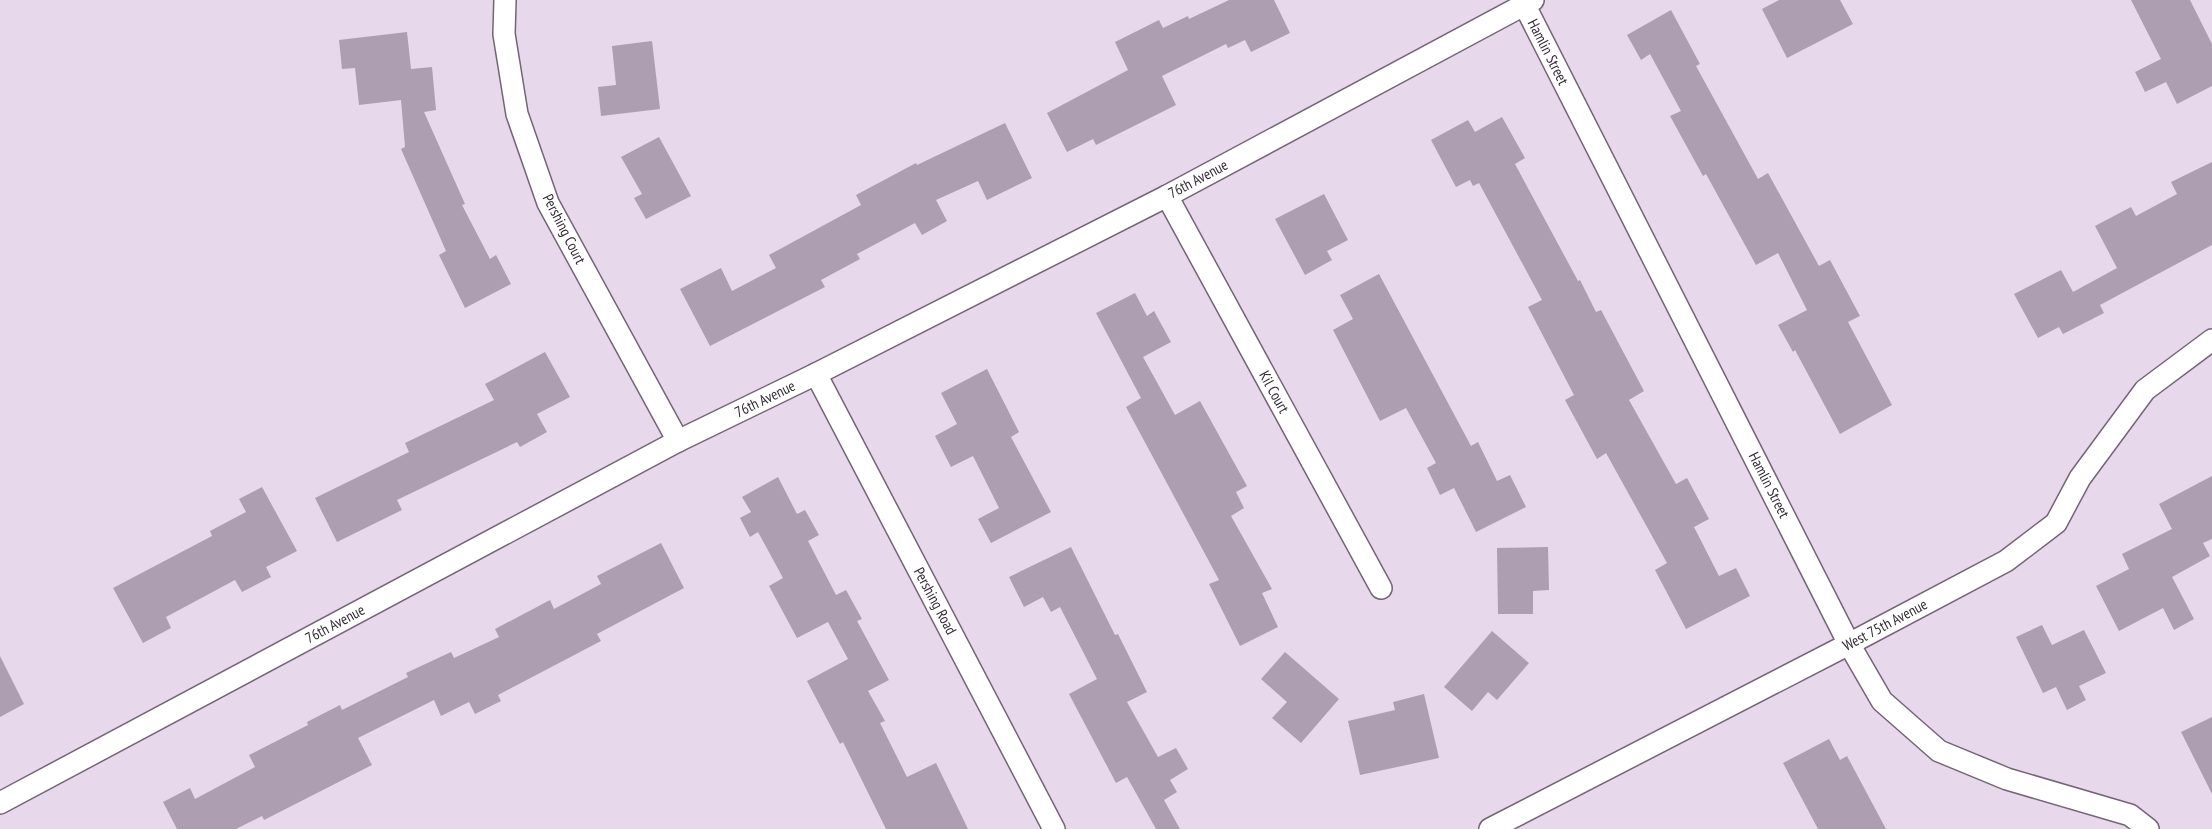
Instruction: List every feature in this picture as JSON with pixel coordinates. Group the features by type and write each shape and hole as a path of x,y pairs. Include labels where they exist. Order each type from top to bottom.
{"street":[{"name":"Pershing Court","path":"505,0 504,34 517,114 548,203 678,441"},
{"name":"76th Avenue","path":"0,803 678,441 816,374 1167,196 1526,2"},
{"name":"Hamlin Street","path":"1526,2 1850,644 1882,701 1939,751 2007,778 2130,815 2148,829"},
{"name":"Kil Court","path":"1167,196 1381,588"},
{"name":"West 75th Avenue","path":"1490,829 2006,561 2056,523 2080,478 2145,390 2212,340"},
{"name":"Pershing Road","path":"816,374 1054,829"}],"building":[{"path":"1229,0 1274,0 1290,33 1251,52 1245,40 1228,48 1226,44 1162,76 1176,105 1096,145 1093,139 1067,152 1047,113 1128,70 1115,42 1159,20 1163,28 1188,16 1189,19"},
{"path":"1779,0 1840,0 1853,24 1787,58 1762,9"},
{"path":"2131,0 2190,0 2212,44 2212,86 2177,104 2166,82 2145,92 2135,72 2161,59"},
{"path":"1671,10 1700,64 1696,66 1758,179 1768,173 1819,266 1830,260 1860,316 1848,322 1892,405 1840,434 1795,350 1793,352 1778,325 1807,310 1778,253 1756,265 1706,174 1703,176 1670,116 1681,111 1650,54 1641,60 1627,35"},
{"path":"407,32 411,69 432,67 436,110 424,112 465,204 462,205 490,259 496,255 511,284 465,308 439,255 446,251 401,149 405,147 401,100 359,105 355,68 342,69 339,40"},
{"path":"652,41 660,109 601,116 598,87 616,85 612,46"},
{"path":"1502,117 1525,158 1515,164 1578,281 1580,280 1596,312 1601,310 1644,391 1629,400 1676,484 1687,478 1709,519 1694,527 1719,576 1736,568 1750,596 1686,629 1655,570 1667,563 1606,453 1597,459 1565,400 1574,395 1528,307 1542,300 1479,183 1473,186 1470,180 1456,187 1431,140 1468,120 1475,132"},
{"path":"1005,123 1032,178 987,200 978,181 936,200 947,221 922,235 915,223 857,254 860,259 821,280 825,287 710,346 680,289 721,268 732,291 776,268 769,255 861,205 856,195 916,163 917,165"},
{"path":"659,137 691,196 646,219 634,198 642,194 621,157"},
{"path":"2212,162 2212,245 2100,305 2104,313 2063,334 2059,327 2038,338 2014,294 2061,270 2073,292 2117,268 2095,226 2131,207 2136,216 2177,194 2171,182"},
{"path":"1324,194 1348,240 1327,251 1332,260 1305,275 1275,219"},
{"path":"1379,274 1471,446 1478,442 1497,481 1510,475 1526,507 1476,532 1454,488 1440,495 1427,468 1436,463 1406,408 1380,421 1333,330 1353,319 1340,295"},
{"path":"1135,293 1147,316 1154,311 1171,342 1143,357 1175,415 1200,401 1247,486 1236,492 1244,508 1231,516 1272,589 1262,593 1278,627 1240,646 1209,584 1219,580 1126,407 1141,398 1096,313"},
{"path":"545,352 570,397 537,414 547,432 520,447 517,442 397,500 402,510 337,542 315,498 409,452 405,443 494,400 485,384"},
{"path":"987,369 1019,432 1011,437 1051,512 991,543 978,519 999,508 973,456 951,467 935,436 957,424 941,393"},
{"path":"2212,476 2212,539 2203,543 2210,556 2172,577 2194,619 2174,630 2163,608 2119,631 2096,586 2129,569 2122,554 2172,529 2159,504"},
{"path":"778,477 797,514 805,510 819,535 808,541 836,595 846,590 862,619 857,621 889,680 868,691 885,721 880,723 907,777 936,763 968,829 886,829 843,742 840,744 807,681 848,659 828,622 797,638 769,586 783,578 758,532 750,537 740,518 751,512 742,497"},
{"path":"262,487 297,551 266,567 271,577 242,592 235,580 166,617 171,628 143,643 113,588 212,536 210,531 246,512 239,499"},
{"path":"661,543 684,588 597,634 601,641 498,695 501,701 475,714 469,702 441,716 434,700 358,738 372,765 264,820 262,816 236,829 177,829 163,802 190,788 195,799 255,767 249,755 308,725 307,722 340,705 342,710 408,677 406,673 451,652 454,658 499,637 495,629 550,600 554,609 601,584 597,576"},
{"path":"1071,547 1115,635 1118,634 1147,692 1127,702 1158,757 1176,748 1188,769 1170,780 1177,792 1164,800 1180,829 1156,829 1127,777 1116,783 1069,694 1097,679 1060,607 1051,612 1043,597 1024,607 1009,577"},
{"path":"1548,547 1549,590 1533,591 1533,614 1498,614 1497,548"},
{"path":"2042,625 2052,645 2084,630 2106,673 2079,686 2086,700 2067,710 2056,687 2043,693 2016,637"},
{"path":"1492,631 1529,663 1497,700 1488,692 1472,711 1444,687"},
{"path":"1285,652 1339,699 1301,743 1272,718 1287,702 1261,679"},
{"path":"0,656 24,704 0,717"},
{"path":"1424,694 1439,758 1360,775 1348,721 1395,710 1393,702"},
{"path":"2212,717 2212,794 2181,732"},
{"path":"1829,739 1840,760 1847,756 1886,829 1818,829 1783,763"}]}
